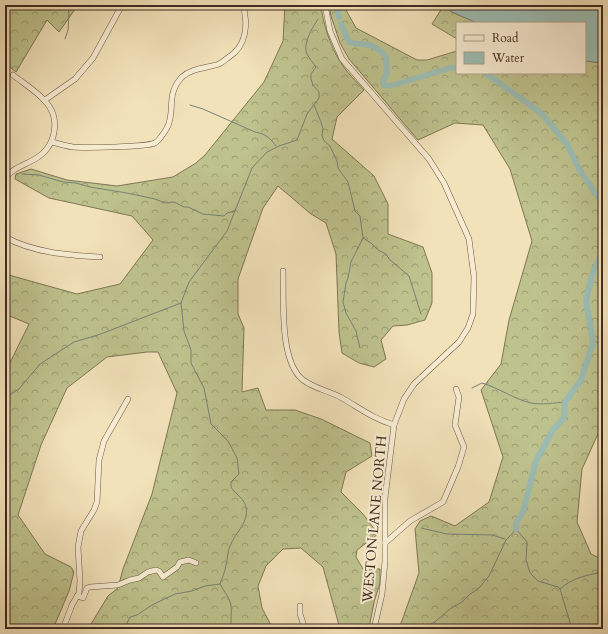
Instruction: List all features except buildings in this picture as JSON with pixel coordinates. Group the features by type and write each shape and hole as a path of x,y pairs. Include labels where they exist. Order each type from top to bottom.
{"street":[{"path":"45,100 75,79 93,58 122,5"},
{"path":"52,142 64,146 74,147 132,146 155,143 167,128 170,120 171,97 177,83 192,71 221,63 236,53 243,42 246,27 243,5"},
{"name":"WESTON LANE NORTH","path":"325,5 330,31 342,59 429,159 444,183 470,243 474,277 473,314 468,328 459,342 414,384 404,399 394,425 386,498 382,594 374,629"},
{"path":"5,180 9,173 46,151 52,142 56,128 52,112 45,100 13,75"},
{"path":"5,237 14,242 43,251 69,255 100,257"},
{"path":"283,272 283,304 288,352 294,370 311,386 333,394 372,417 394,425"},
{"path":"385,543 410,521 443,502 458,467 464,447 455,425 459,397 456,388"},
{"path":"63,629 72,605 79,593 80,581 78,547 81,531 94,510 97,502 99,460 104,441 128,399"},
{"path":"77,596 83,598 87,588 90,587 118,585 156,570 159,571 163,577 177,567 180,562 189,560 196,563"},
{"path":"300,606 300,614 305,629"}],"green space":[{"path":"5,5 78,5 59,32 47,20 16,72 5,63"},
{"path":"285,5 321,5 323,18 333,49 348,73 364,90 337,117 332,139 374,176 388,204 388,234 423,247 432,273 432,303 425,320 407,325 393,326 381,340 386,359 374,367 359,363 342,353 339,332 336,254 326,223 311,214 278,186 263,208 238,279 238,314 244,328 242,392 258,388 266,410 295,410 321,419 370,443 372,456 346,472 341,492 363,514 378,534 357,550 356,557 363,569 380,569 380,583 374,602 369,628 340,629 323,567 301,548 283,549 266,566 258,586 262,608 273,629 88,629 108,596 118,588 123,569 152,494 177,393 158,352 147,352 107,357 67,388 41,445 18,515 45,554 71,567 74,572 69,591 53,629 5,629 5,373 29,324 5,314 5,274 77,294 120,284 153,240 132,216 49,198 15,179 16,174 31,169 67,180 117,186 173,177 196,163 205,155 264,82 283,41"},
{"path":"329,5 348,5 346,10 356,28 417,60 427,60 456,51 456,74 586,74 586,61 603,63 603,423 582,469 577,522 591,554 603,560 603,629 386,629 400,626 419,573 415,529 420,521 431,516 455,526 489,502 503,457 481,390 501,364 509,320 532,241 510,169 483,125 455,123 418,140 349,59 340,43"},
{"path":"444,5 452,12 475,22 456,22 456,38 432,24"}],"water":[{"path":"443,5 603,5 603,63 586,61 586,22 475,22 452,12"}],"waterway":[{"path":"65,39 68,30 68,5"},
{"path":"336,5 339,17"},
{"path":"5,398 19,389 40,364 74,342 98,335 181,303 189,282 227,231 252,168 267,152 297,140 307,114 319,98 319,92 313,85 311,79 311,74 316,67 308,56 306,50 307,41 313,26 318,19"},
{"path":"341,24 349,42 372,46 378,49 386,57 387,73 383,81 384,85 390,86 450,68 456,68"},
{"path":"486,74 541,113 567,144 579,169 603,204"},
{"path":"190,105 265,135 276,146"},
{"path":"314,105 323,129 322,136 324,141 330,146 337,161 338,168 348,182 355,211 360,216 363,238 378,250 386,254 389,259 409,276 421,314"},
{"path":"22,174 39,175 63,182 76,183 155,199 165,203 174,202 203,214 224,216 227,213 235,211"},
{"path":"360,348 356,331 346,313 343,302 351,262 363,238"},
{"path":"516,529 516,523 523,512 536,461 553,430 564,418 565,402 581,380 593,343 586,301 592,275 603,250"},
{"path":"124,629 130,617 137,615 152,605 175,594 192,591 205,586 220,584 225,570 228,552 246,517 245,504 231,487 231,482 239,474 237,458 228,441 211,424 204,388 191,363 191,350 184,331 181,303"},
{"path":"592,338 603,347"},
{"path":"472,388 482,383 519,399 535,404 565,402"},
{"path":"421,528 447,534 492,535 505,539"},
{"path":"421,629 435,622 451,608 462,602 479,588 489,576 506,540 516,529 527,542 526,560 530,573 538,581 560,589 572,629"},
{"path":"560,589 575,580 603,572"},
{"path":"220,584 229,599 231,606 231,626 229,629"}]}
